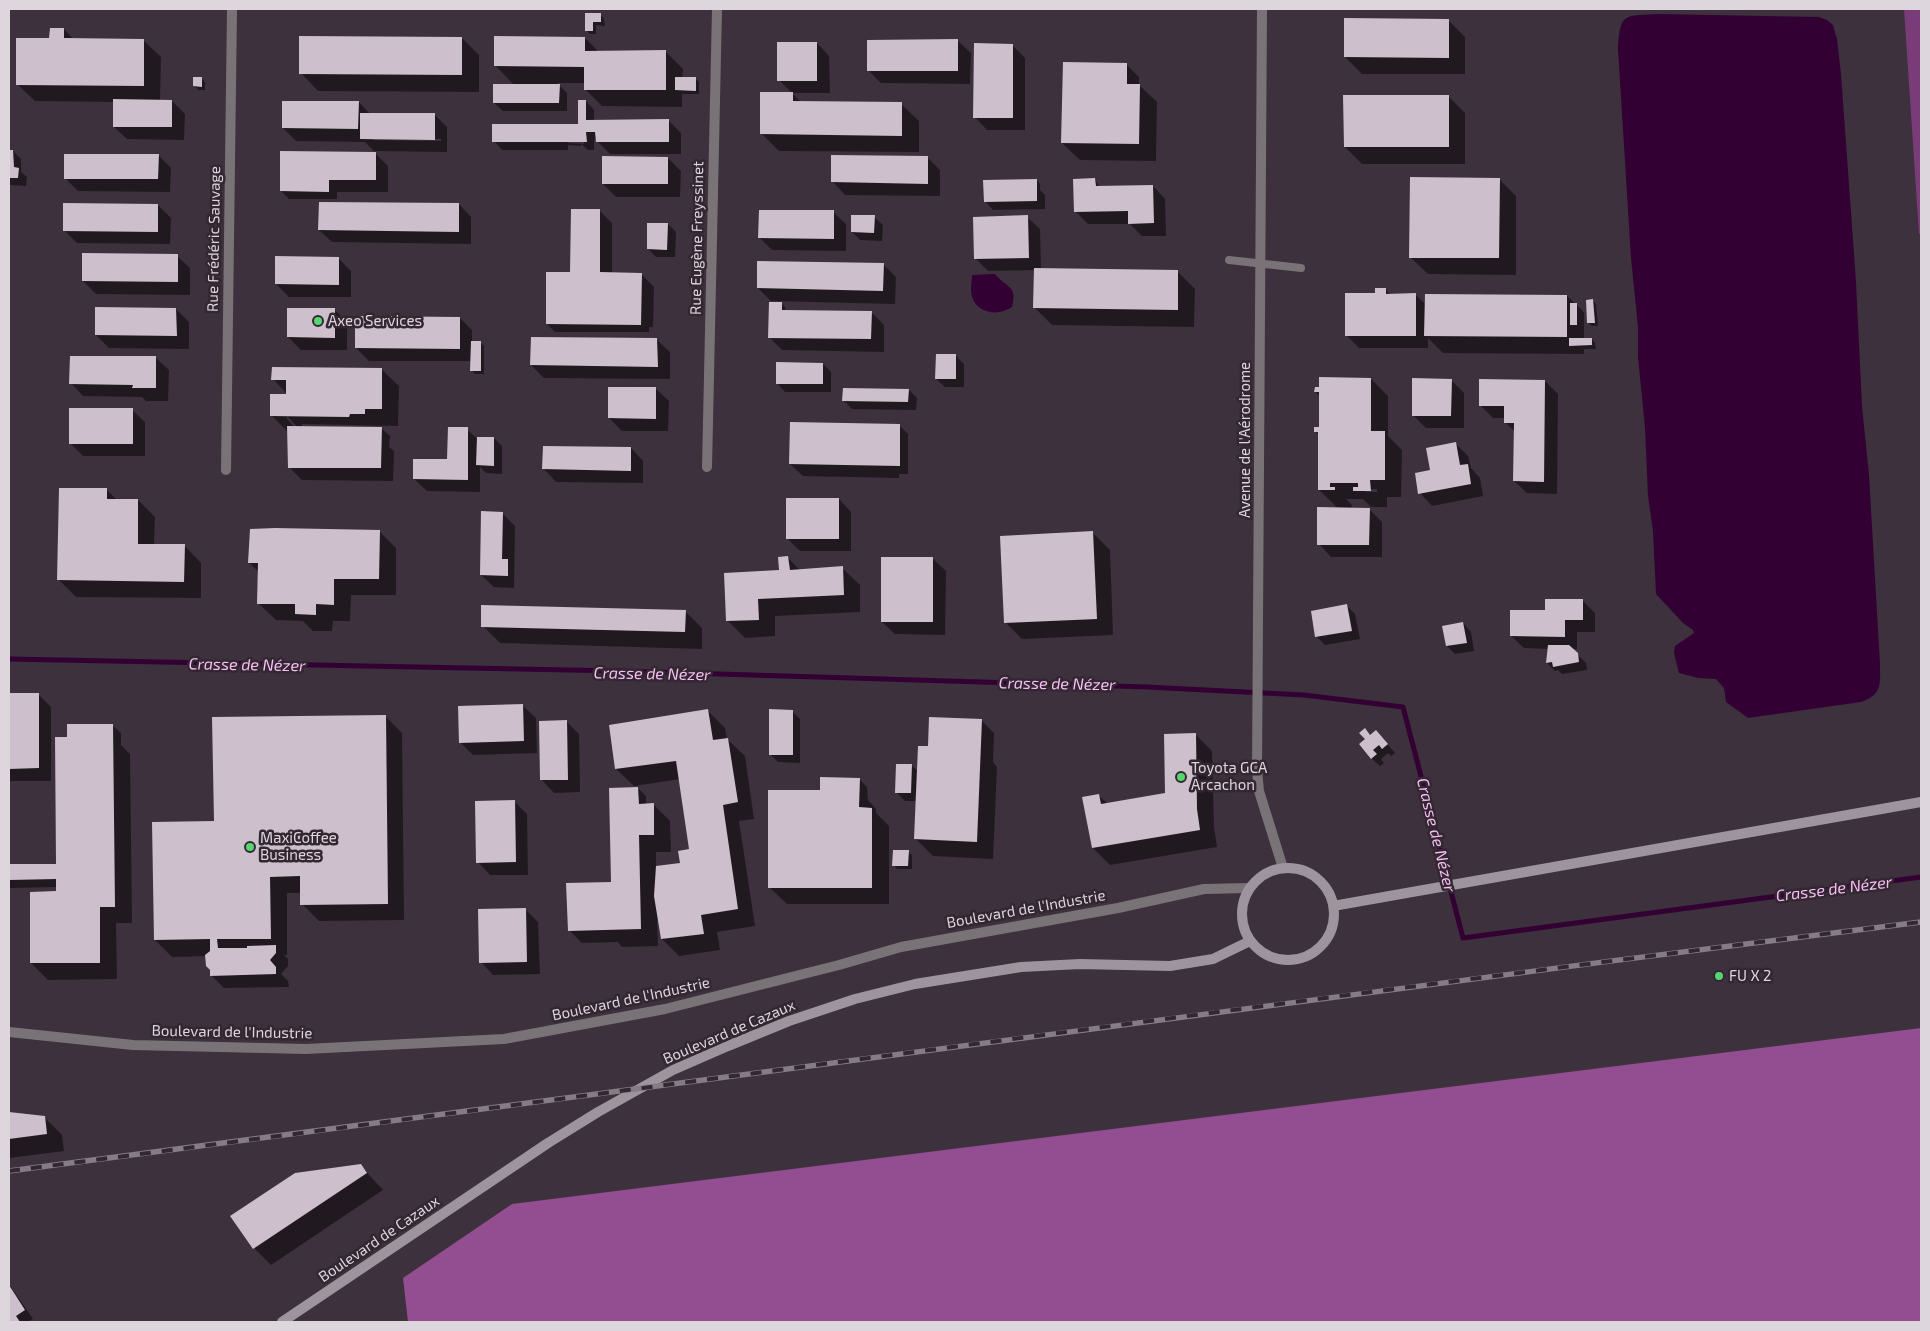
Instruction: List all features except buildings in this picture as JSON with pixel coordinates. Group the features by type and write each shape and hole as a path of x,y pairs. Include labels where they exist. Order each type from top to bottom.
{"main road":[{"path":"1333,906 1454,883 1921,802"},
{"path":"1283,868 1303,871 1321,882 1329,893 1333,906 1334,922 1329,936 1319,949 1306,957 1290,961 1275,959 1261,952 1250,941 1241,915 1243,901 1249,888 1258,878 1270,871 1283,868"},
{"name":"Boulevard de Cazaux","path":"282,1322 598,1112 673,1070 789,1021 855,999 915,984 1021,968 1080,964 1170,966 1213,959 1250,941"}],"street":[{"name":"Rue Frédéric Sauvage","path":"226,470 232,9"},
{"name":"Rue Eugène Freyssinet","path":"707,467 717,9"},
{"name":"Avenue de l'Aérodrome","path":"1262,9 1259,791 1283,868"},
{"name":"Boulevard de l'Industrie","path":"9,1032 133,1045 306,1049 504,1039 665,1009 830,968 901,947 1118,908 1204,889 1249,888"}],"lane":[{"path":"1229,260 1261,262 1301,268"}],"shaded area":[{"path":"1904,9 1921,9 1921,234 1919,234"},
{"path":"1638,15 1819,17 1833,25 1837,39 1841,74 1880,664 1880,683 1877,692 1861,702 1748,718 1726,702 1724,688 1716,679 1698,678 1679,673 1674,653 1675,646 1694,633 1656,594 1653,531 1648,496 1645,428 1638,357 1638,327 1631,258 1618,49 1620,28 1626,18"},
{"path":"995,274 1012,291 1012,307 1000,312 988,312 974,302 971,288 972,275"},
{"path":"1921,1028 1921,1322 408,1322 403,1278 512,1204"}],"waterway":[{"name":"Crasse de Nézer","path":"9,659 620,671 1147,687 1304,695 1403,707 1463,938 1921,877"}],"railway":[{"path":"9,1171 1921,922"}],"place":[{"name":"Axeo Services","path":"318,321"},
{"name":"Toyota GCA Arcachon","path":"1181,777"},
{"name":"MaxiCoffee Business","path":"250,847"},
{"name":"FU X 2","path":"1719,976"}]}
